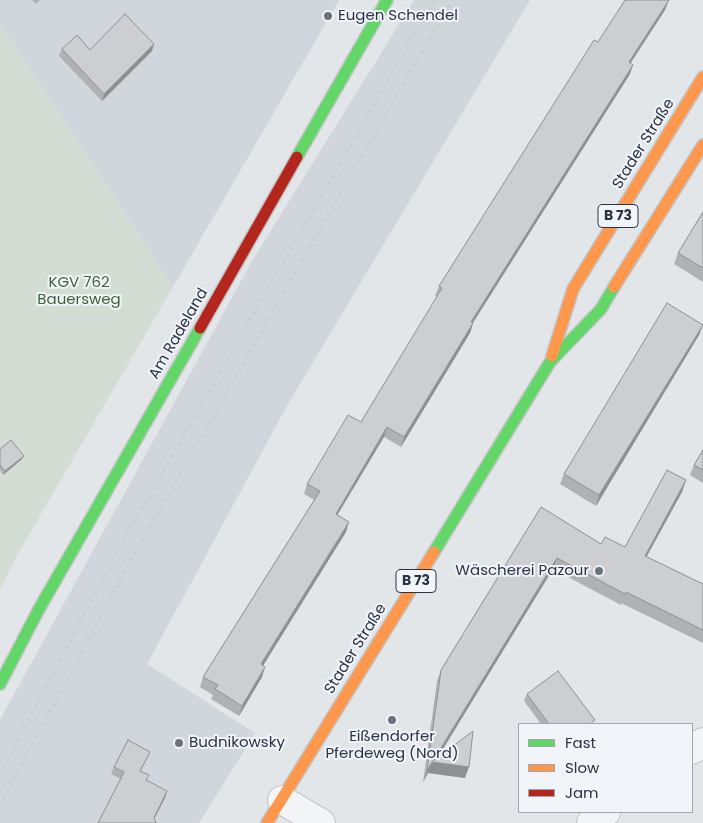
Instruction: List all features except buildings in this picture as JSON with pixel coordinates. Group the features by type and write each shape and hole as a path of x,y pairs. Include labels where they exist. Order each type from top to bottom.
{"main road":[{"name":"Am Radeland","path":"0,684 44,600 387,0"},
{"name":"Stader Straße","path":"550,362 573,289 703,77"},
{"name":"Stader Straße","path":"267,823 550,362 601,309 703,145"}],"street":[{"path":"282,800 321,823"},
{"path":"590,823 605,813"}],"shaded area":[{"path":"0,0 339,0 173,287 0,23"},
{"path":"414,0 530,0 288,404 147,664 255,733 199,823 0,823 0,720 252,261"}],"green space":[{"name":"KGV 762 Bauersweg","path":"0,23 173,287 19,552 0,590"}],"tram line":[{"path":"14,823 298,300 480,0"},
{"path":"35,823 188,535 455,85 508,0"}],"railway":[{"path":"0,774 121,545 435,0"},
{"path":"0,805 135,553 417,60 454,0"}],"traffic: fast":[{"path":"297,157 387,0"},
{"path":"434,552 550,362 601,309 614,287"},
{"path":"0,684 39,609 200,328"}],"traffic: slow":[{"path":"552,356 573,289 703,77"},
{"path":"614,287 703,145"},
{"path":"267,823 434,552"}],"traffic: jam":[{"path":"200,328 297,157"}],"place":[{"name":"Eugen Schendel","path":"328,16"},
{"name":"Wäscherei Pazour","path":"599,571"},
{"name":"Eißendorfer Pferdeweg (Nord)","path":"392,720"},
{"name":"Budnikowsky","path":"179,743"}]}
